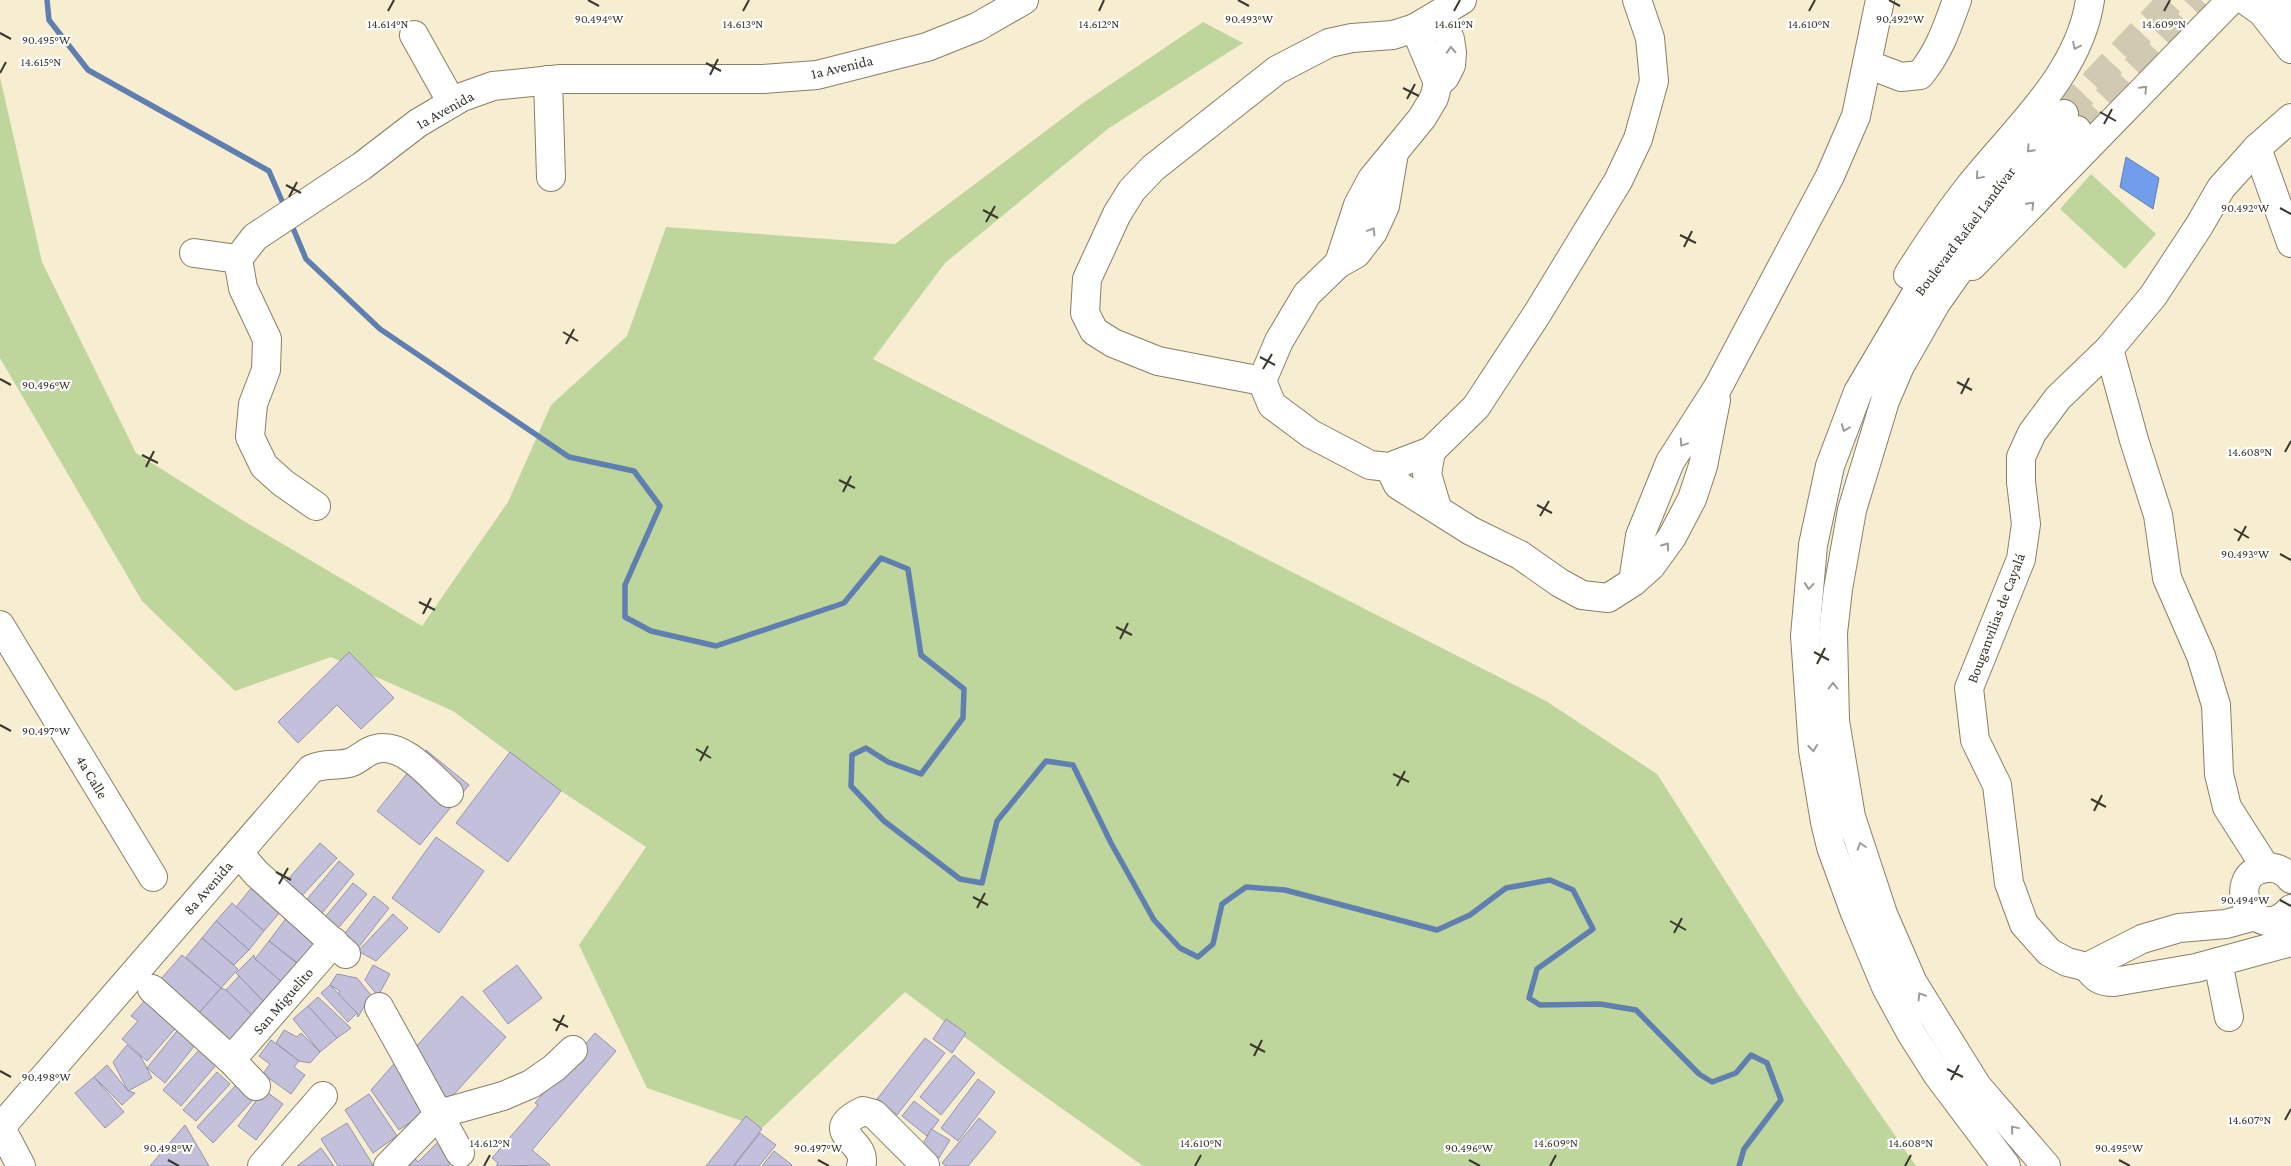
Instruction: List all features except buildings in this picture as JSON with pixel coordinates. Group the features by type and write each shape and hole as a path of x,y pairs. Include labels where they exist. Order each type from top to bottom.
{"street":[{"name":"1a Avenida","path":"238,259 255,237 362,166 418,123 452,103 493,86 548,80 763,79 817,75 927,47 977,26 1024,0"},
{"path":"1262,381 1158,362 1113,343 1094,331 1085,313 1087,279 1117,214 1132,190 1153,168 1277,70 1329,44 1352,38 1392,35 1426,22 1462,0"},
{"path":"1426,22 1438,83 1434,98 1422,118 1394,153 1385,206 1373,232 1356,254 1338,264 1307,294 1292,317 1262,381 1272,405 1311,434 1370,465 1389,467 1431,451 1476,407 1618,181 1638,139 1654,81 1650,38 1638,0"},
{"path":"1859,0 1868,56 1901,77 1920,75 1931,62 1942,43 1956,0"},
{"path":"1389,467 1398,485 1437,508 1470,531 1520,555 1560,584 1582,595 1608,598 1634,582 1640,536 1667,469 1718,387 1830,176 1856,116 1880,0"},
{"path":"1858,392 1867,354 1891,304 1944,219 2026,120 2057,79 2081,36 2087,20 2090,0"},
{"name":"Boulevard Rafael Landívar","path":"1936,303 2231,0"},
{"path":"2245,0 2262,12 2291,48"},
{"path":"2275,0 2291,16"},
{"path":"414,35 452,103"},
{"path":"548,80 552,178"},
{"name":"Bouganvilias de Cayalá","path":"2087,967 2067,962 2049,952 2024,924 2008,883 1997,785 1975,740 1969,688 2021,559 2026,524 2020,482 2021,457 2032,433 2058,398 2109,349 2153,296 2200,226 2221,188 2257,148 2291,118"},
{"name":"Boulevard Rafael Landívar","path":"2006,1166 1937,1074 1911,1033 1886,988 1849,898 1831,847 1825,822 1813,750 1805,636 1813,545 1830,466 1858,392 1923,282 2009,170 2070,122 1971,252 1936,303 1900,366 1885,401 1852,510 1838,589 1833,634 1835,721 1851,817 1883,914 1913,983 1977,1086 2046,1166"},
{"path":"2257,148 2291,243"},
{"path":"194,253 238,259 243,288 267,340 266,370 253,404 250,437 264,466 283,483 316,506"},
{"path":"2109,349 2134,440 2158,515 2167,578 2201,656 2216,705 2218,774 2227,807 2266,868"},
{"path":"1431,451 1427,474 1437,508"},
{"name":"4a Calle","path":"0,625 153,877"},
{"name":"8a Avenida","path":"0,1126 311,769 324,764 351,762 365,753 384,747 408,758 449,793"},
{"name":"San Miguelito","path":"231,1060 340,948 256,873 239,853"},
{"path":"2291,879 2283,871 2266,868 2250,876 2244,892 2248,910 2255,916 2271,920 2286,915 2291,909"},
{"path":"2255,916 2226,924 2180,928 2142,939 2087,967 2096,978 2104,982 2114,982 2218,962 2291,942"},
{"path":"2218,962 2229,1017"},
{"path":"152,989 231,1060 256,1086"},
{"path":"379,1008 460,1153"},
{"path":"388,1166 439,1114 503,1096 531,1084 554,1068 572,1050"},
{"path":"262,1166 323,1096"},
{"path":"861,1166 861,1154 844,1131 844,1124 848,1118 863,1111 874,1114 925,1165"},
{"path":"0,1126 21,1166"}],"green space":[{"path":"1203,22 1243,43 1109,128 945,263 873,359 1546,701 1657,774 1799,996 1916,1166 1143,1166 1023,1081 905,992 762,1128 647,1088 579,945 646,847 561,791 453,711 331,657 235,691 142,601 0,358 0,77 42,262 136,453 247,523 422,626 508,502 551,405 627,336 666,227 895,244 1083,103"},
{"path":"2091,174 2156,234 2125,269 2060,209"}],"water":[{"path":"2126,157 2159,178 2153,209 2120,187"}],"waterway":[{"path":"47,0 49,20 88,70 269,171 285,208"},
{"path":"290,221 306,259 380,329 569,457 634,471 660,506 625,585 625,617 651,631 716,646 844,603 881,558 908,569 921,655 964,689 963,718 921,774 888,762 866,748 852,755 851,786 884,821 960,879 982,883 997,821 1046,761 1073,765 1111,843 1154,920 1180,948 1198,957 1213,944 1222,904 1246,887 1285,890 1437,930 1470,915 1506,888 1550,880 1573,890 1593,929 1537,969 1529,998 1540,1005 1600,1004 1636,1010 1699,1074 1712,1082 1736,1073 1751,1055 1767,1063 1781,1100 1744,1149 1739,1166"}],"tunnel":[{"path":"2064,114 2172,0"},
{"path":"2077,130 2201,0"}]}
